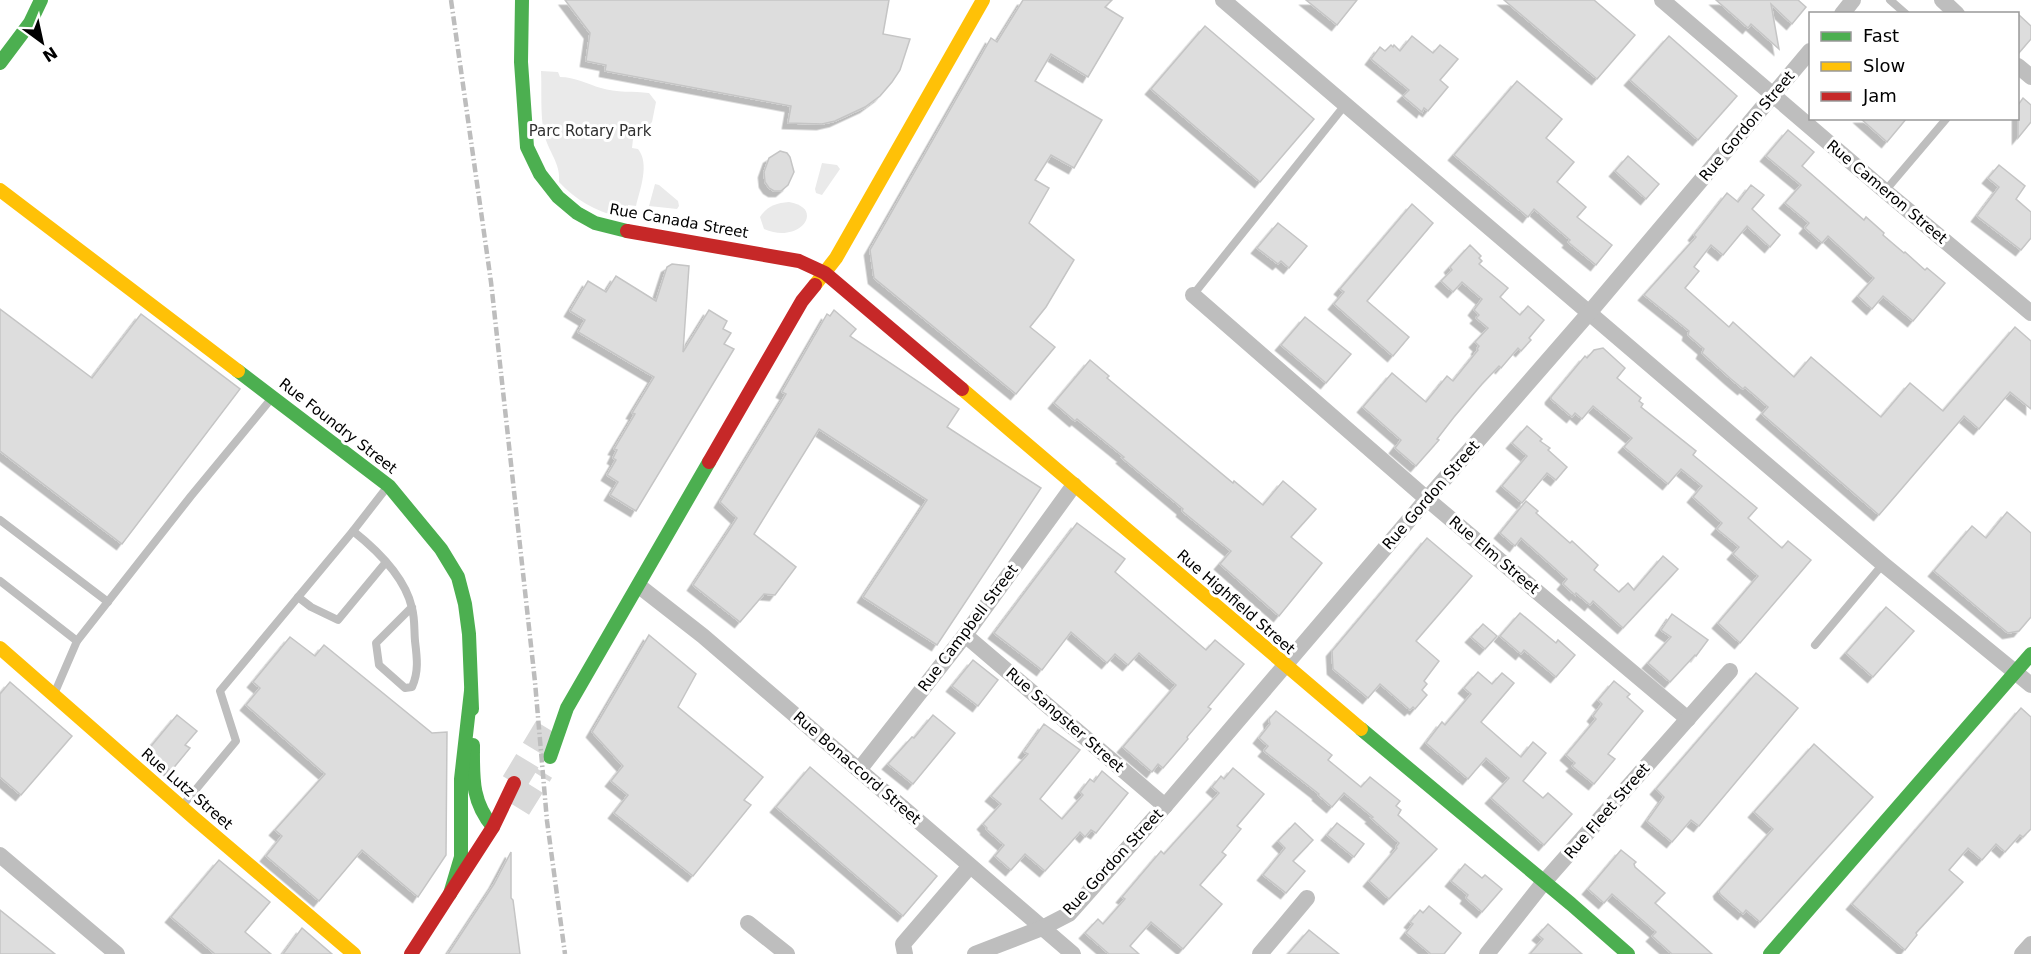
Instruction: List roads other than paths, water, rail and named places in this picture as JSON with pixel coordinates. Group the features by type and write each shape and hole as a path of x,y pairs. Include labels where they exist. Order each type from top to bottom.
{"street":[{"path":"0,63 30,23 41,0"},
{"name":"Rue Canada Street","path":"522,0 520,62 527,147 540,174 558,198 595,223 627,231 799,261 825,273"},
{"path":"550,757 567,708 802,302 836,258 983,0"},
{"path":"1223,0 1883,564 2031,685"},
{"name":"Rue Cameron Street","path":"1662,0 2031,313"},
{"path":"1844,12 1853,0"},
{"path":"1942,0 1956,12"},
{"name":"Rue Gordon Street","path":"975,954 1042,928 1070,914 1589,313 1809,52"},
{"path":"2019,67 2031,77"},
{"name":"Rue Foundry Street","path":"0,190 389,486 423,525 441,550 462,588 468,626 475,797 478,809 493,827"},
{"name":"Rue Highfield Street","path":"825,273 1285,666 1628,954"},
{"name":"Rue Elm Street","path":"1192,296 1427,499 1688,719"},
{"name":"Rue Campbell Street","path":"859,770 965,634 1074,485"},
{"name":"Rue Bonaccord Street","path":"639,586 703,636 1073,954"},
{"name":"Rue Sangster Street","path":"965,634 1165,806"},
{"name":"Rue Lutz Street","path":"0,648 354,954"},
{"path":"1770,954 2031,654"},
{"name":"Rue Fleet Street","path":"1487,954 1544,882 1730,671"},
{"path":"450,894 461,857 461,779 471,691"},
{"path":"547,728 567,708"},
{"path":"411,954 493,827 514,783"},
{"path":"493,827 518,808"},
{"path":"0,855 117,954"},
{"path":"905,954 903,944 970,866"},
{"path":"1260,954 1307,898"},
{"path":"748,923 787,954"},
{"path":"2022,954 2031,944"}],"lane":[{"path":"1890,0 1904,12"},
{"path":"1192,296 1346,105"},
{"path":"1885,191 1945,120"},
{"path":"54,694 77,641 191,496 273,397"},
{"path":"181,806 236,741 220,691 389,486"},
{"path":"0,520 108,602"},
{"path":"353,531 370,544 386,562 402,584 412,607 417,676 412,687 405,688 380,665 376,643 412,607"},
{"path":"298,597 338,620 386,562"},
{"path":"1815,645 1883,564"},
{"path":"0,581 77,641"}],"tunnel":[{"path":"514,783 547,728"},
{"path":"518,808 541,771"}],"railway":[{"path":"451,0 491,282 535,682 547,821 565,954"}],"park label":[{"name":"Parc Rotary Park","path":"590,131"}]}
